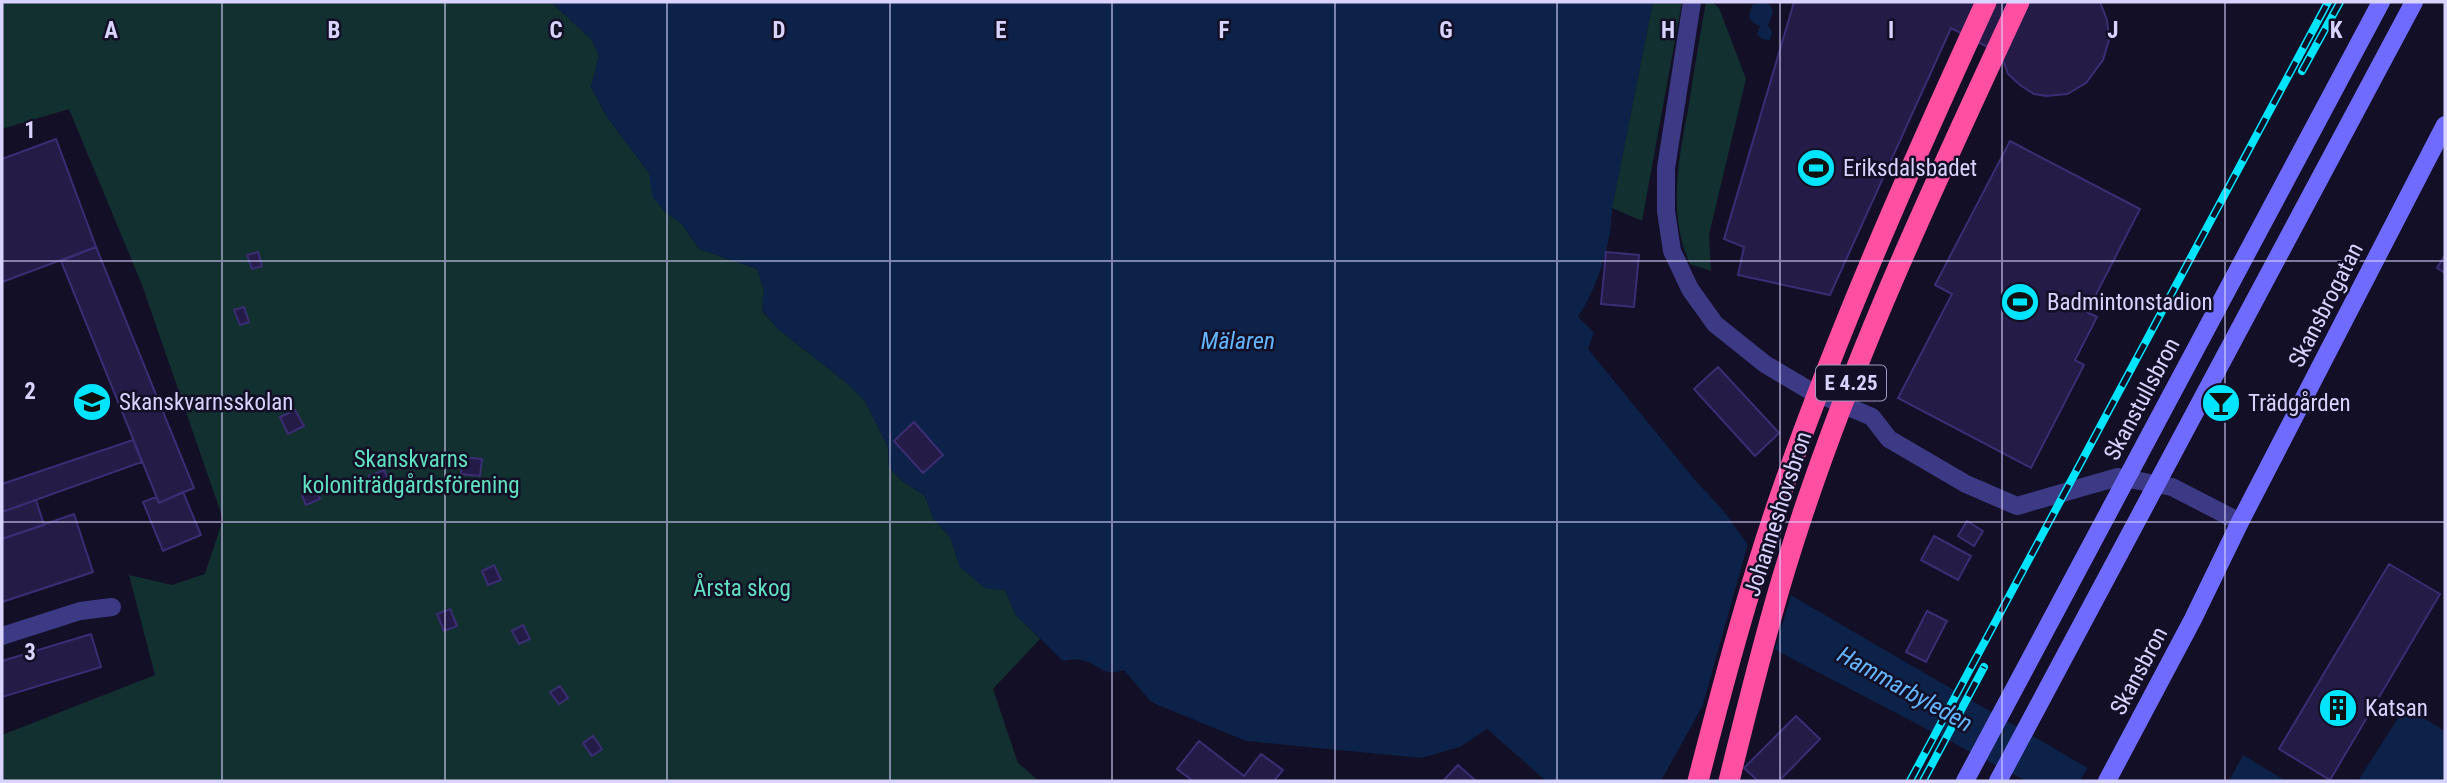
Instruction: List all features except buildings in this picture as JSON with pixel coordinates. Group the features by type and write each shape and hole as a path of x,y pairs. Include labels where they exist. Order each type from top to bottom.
{"highway":[{"name":"Johanneshovsbron","path":"1698,781 1744,610 1782,490 1911,166 1986,2"},
{"name":"Johanneshovsbron","path":"1728,781 1780,585 1845,398 1938,175 2019,2"}],"main road":[{"name":"Skanstullsbron","path":"1965,781 2381,2"},
{"path":"1998,781 2414,2"},
{"name":"Skansbrogatan","path":"2210,582 2445,125"},
{"name":"Skansbron","path":"2107,781 2149,705 2210,582"}],"street":[{"path":"1692,2 1666,168 1666,211 1672,251 1690,289 1715,324 1765,364 1807,389 1871,417 1889,439 1966,484 2017,506 2118,477 2172,487 2241,522"},
{"path":"2,636 80,611 112,607"}],"green space":[{"name":"Årsta skog","path":"2,2 551,2 592,40 599,56 591,87 607,117 649,173 665,212 682,224 699,249 757,269 764,289 762,311 779,330 847,383 865,401 888,447 889,467 902,481 925,496 933,518 950,537 960,567 985,588 1005,590 1015,614 1040,639 993,689 1018,763 1039,781 4,781 2,735 155,675 129,575 172,585 205,574 223,519 142,285 69,109 2,129"},
{"path":"1653,2 1682,2 1642,221 1612,208"},
{"path":"1706,2 1712,2 1719,8 1746,79 1709,235 1711,271 1690,264 1683,245 1677,205 1679,164"}],"water":[{"name":"Mälaren","path":"551,2 1653,2 1606,250 1597,279 1578,317 1594,332 1588,349 1694,479 1722,509 1749,546 1744,568 2110,781 2026,781 1730,626 1703,705 1661,781 1546,781 1487,729 1460,747 1421,758 1246,741 1151,702 1124,670 1110,672 1081,660 1063,661 1015,614 1005,590 985,588 960,567 950,537 933,518 925,496 902,481 889,467 888,447 865,401 847,383 779,330 762,310 764,289 757,269 699,249 682,224 665,212 652,196 649,173 607,117 591,87 599,56 592,40"},
{"path":"1765,2 1771,6 1773,13 1768,25 1772,32 1770,40 1762,39 1757,34 1760,26 1753,23 1749,17 1752,5"},
{"path":"2405,707 2445,731 2445,781 2358,781"},
{"path":"2243,755 2286,781 2229,781"}],"pier":[{"path":"1749,540 1753,547 1748,566 1792,592 1774,653 1731,630 1707,706 1698,722"},
{"path":"2089,765 2112,778 2113,781 2080,781"}],"railway":[{"path":"1910,781 2328,2"},
{"path":"2302,71 2340,2"},
{"path":"1923,781 1984,667"}],"place":[{"name":"Eriksdalsbadet","path":"1816,168"},
{"name":"Badmintonstadion","path":"2020,302"},
{"name":"Skanskvarnsskolan","path":"92,402"},
{"name":"Trädgården","path":"2221,403"},
{"name":"Katsan","path":"2338,708"}],"park label":[{"name":"Skanskvarns koloniträdgårdsförening","path":"411,472"}],"water label":[{"name":"Hammarbyleden","path":"1905,689"}]}
